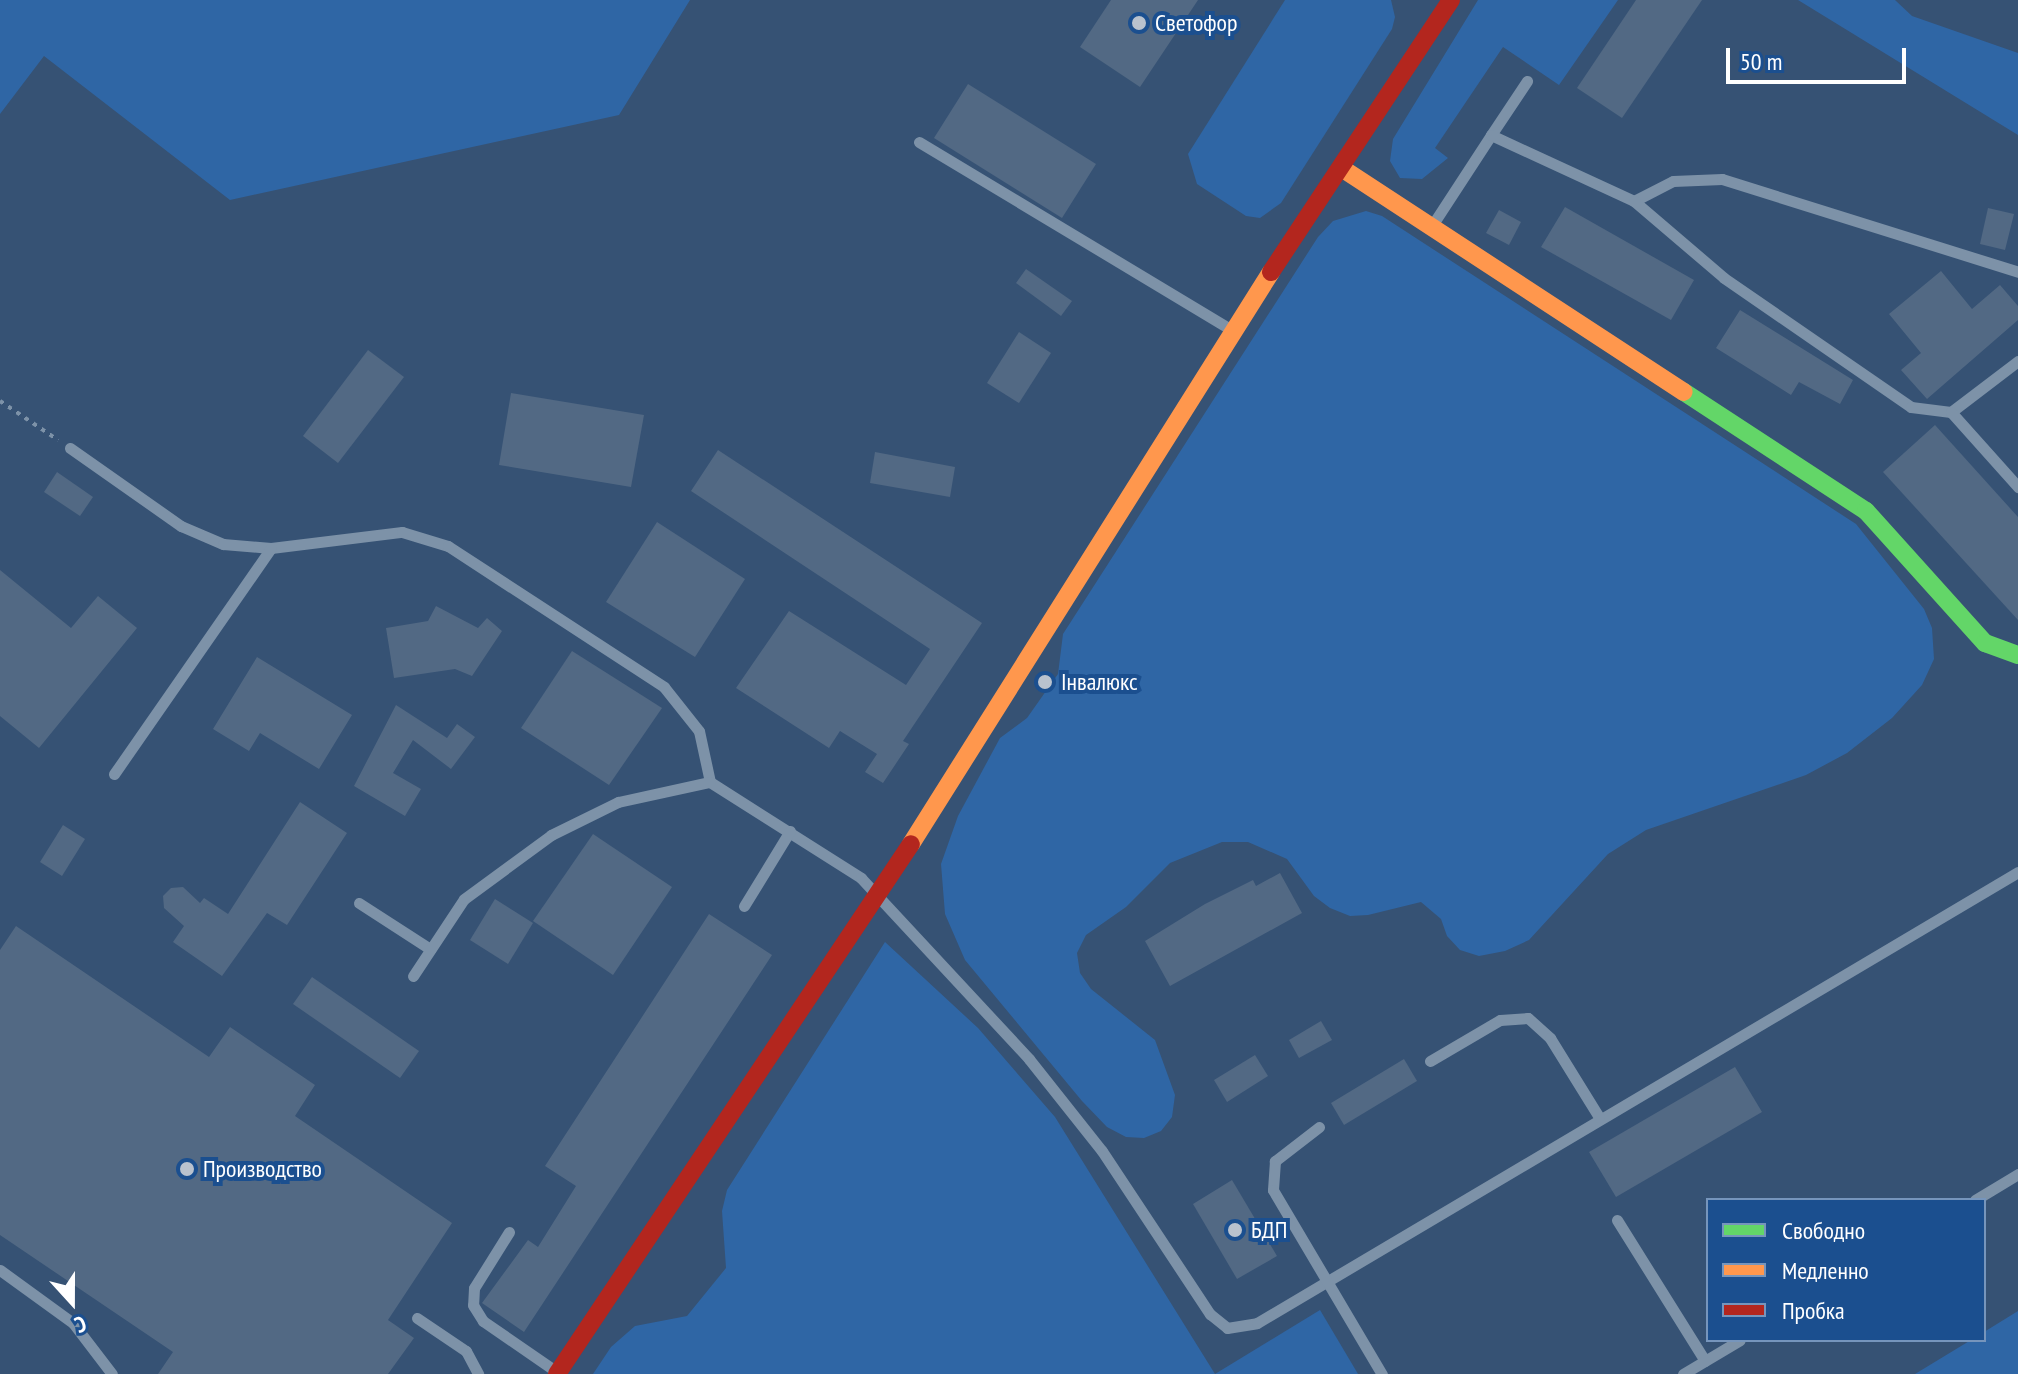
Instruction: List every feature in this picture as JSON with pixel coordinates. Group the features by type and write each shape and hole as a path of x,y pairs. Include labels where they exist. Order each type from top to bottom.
{"main road":[{"path":"558,1373 879,895 1232,330 1343,169 1451,0"},
{"path":"1343,169 1866,511 1985,643 2018,655"}],"lane":[{"path":"1433,225 1527,81"},
{"path":"1491,135 1634,201 1724,278 1901,401 1920,410 1951,412 2018,361"},
{"path":"919,142 1232,330"},
{"path":"1634,201 1673,181 1722,179 2018,272"},
{"path":"1951,412 2018,487"},
{"path":"70,448 201,536 247,548 271,548 402,532 448,546 679,700 699,731 710,782"},
{"path":"114,774 271,548"},
{"path":"413,976 464,899 573,822 618,802 710,782 843,864 879,895 1057,1093 1218,1323 1237,1329 1257,1323 1599,1117 2018,872"},
{"path":"744,906 790,831"},
{"path":"359,903 430,949"},
{"path":"1430,1061 1500,1020 1528,1018 1550,1038 1599,1117"},
{"path":"1319,1127 1285,1149 1272,1175 1278,1205 1382,1374"},
{"path":"1978,1198 2018,1174"},
{"path":"1617,1220 1705,1361"},
{"path":"509,1232 474,1288 473,1305 493,1329 558,1373"},
{"path":"0,1270 73,1323 112,1374"},
{"path":"417,1318 466,1351 478,1374"},
{"path":"1683,1374 1737,1342"}],"path":[{"path":"0,401 70,448"}],"shaded area":[{"path":"0,0 690,0 619,115 230,200 44,56 0,114"},
{"path":"1285,0 1391,0 1395,17 1392,29 1281,203 1260,218 1246,216 1197,184 1188,154"},
{"path":"1478,0 1618,0 1559,85 1503,47 1435,148 1448,158 1422,179 1400,178 1390,161 1393,139"},
{"path":"1798,0 1895,0 1912,16 2018,53 2018,135"},
{"path":"1366,211 1382,216 1856,524 1924,609 1932,628 1934,659 1922,685 1892,718 1847,753 1806,775 1646,830 1608,854 1529,940 1505,951 1479,956 1460,950 1447,936 1441,919 1421,902 1368,915 1350,916 1330,908 1314,896 1287,859 1248,842 1222,842 1170,863 1126,907 1086,935 1077,953 1080,973 1091,989 1155,1040 1175,1095 1172,1117 1161,1131 1144,1138 1126,1137 1107,1127 1082,1101 965,960 945,914 941,864 958,816 1000,738 1027,718 1058,674 1063,634 1318,237 1333,221"},
{"path":"885,942 978,1028 1055,1117 1215,1374 593,1374 611,1347 635,1326 687,1316 726,1268 722,1211 727,1190"},
{"path":"1320,1310 1358,1374 1215,1374"},
{"path":"2018,1311 2018,1374 1915,1374 1968,1342 1986,1342 1986,1331"}],"building":[{"name":"Светофор","path":"1111,0 1198,0 1140,87 1080,47"},
{"path":"1636,0 1702,0 1622,118 1577,88"},
{"path":"968,84 1096,164 1062,218 934,138"},
{"path":"1565,207 1694,280 1671,320 1541,247"},
{"path":"1988,208 2014,214 2005,250 1980,244"},
{"path":"1499,210 1521,222 1509,245 1486,233"},
{"path":"1026,269 1072,301 1061,316 1016,283"},
{"path":"1941,271 1972,309 2000,285 2018,306 2018,320 1927,399 1901,370 1921,353 1889,314"},
{"path":"1740,310 1853,380 1840,404 1799,382 1791,395 1716,348"},
{"path":"1019,332 1051,353 1019,403 987,383"},
{"path":"368,350 404,377 338,463 303,436"},
{"path":"511,393 644,415 631,487 499,465"},
{"path":"1935,425 2018,517 2018,620 1883,472"},
{"path":"718,450 982,623 903,741 909,744 883,783 865,772 877,754 840,731 829,748 736,688 789,611 906,685 930,649 691,491"},
{"path":"875,452 955,467 950,497 870,483"},
{"path":"57,472 93,497 80,516 44,492"},
{"path":"657,522 745,579 695,657 606,602"},
{"path":"0,570 71,628 98,596 137,628 39,748 0,716"},
{"path":"436,606 478,628 487,618 502,631 472,676 455,669 394,678 386,628 428,621"},
{"path":"572,651 662,708 609,785 521,728"},
{"path":"257,657 352,715 319,769 260,733 249,751 213,729"},
{"path":"396,705 447,738 457,724 475,737 451,769 413,740 393,773 421,789 405,816 354,786"},
{"path":"300,802 347,833 287,925 267,913 222,976 173,942 184,926 164,908 163,896 171,888 183,887 200,903 204,898 228,914"},
{"path":"63,825 85,839 62,876 40,862"},
{"path":"593,834 672,887 613,975 533,921"},
{"path":"1280,873 1302,913 1170,986 1145,941 1205,904 1253,880 1256,886"},
{"path":"495,899 533,923 508,964 470,940"},
{"path":"709,914 772,955 524,1332 482,1303 528,1240 538,1247 576,1186 545,1166"},
{"name":"Производство","path":"16,926 209,1057 230,1027 315,1085 295,1116 452,1223 388,1320 414,1338 388,1374 158,1374 173,1352 0,1235 0,950"},
{"path":"312,977 419,1051 400,1078 293,1004"},
{"path":"1321,1021 1332,1040 1299,1058 1289,1040"},
{"path":"1255,1055 1268,1076 1227,1102 1214,1080"},
{"path":"1404,1059 1417,1081 1344,1125 1331,1103"},
{"path":"1735,1067 1762,1112 1616,1197 1589,1152"},
{"name":"БДП","path":"1232,1180 1277,1256 1237,1279 1193,1204"}],"traffic: fast":[{"path":"1684,392 1866,511 1985,643 2018,655"}],"traffic: slow":[{"path":"1343,169 1684,392"},
{"path":"911,844 1271,272"}],"traffic: jam":[{"path":"1271,272 1451,0"},
{"path":"557,1374 911,844"}],"place":[{"name":"Светофор","path":"1139,23"},
{"name":"Інвалюкс","path":"1045,682"},
{"name":"Производство","path":"187,1169"},
{"name":"БДП","path":"1235,1230"}]}
